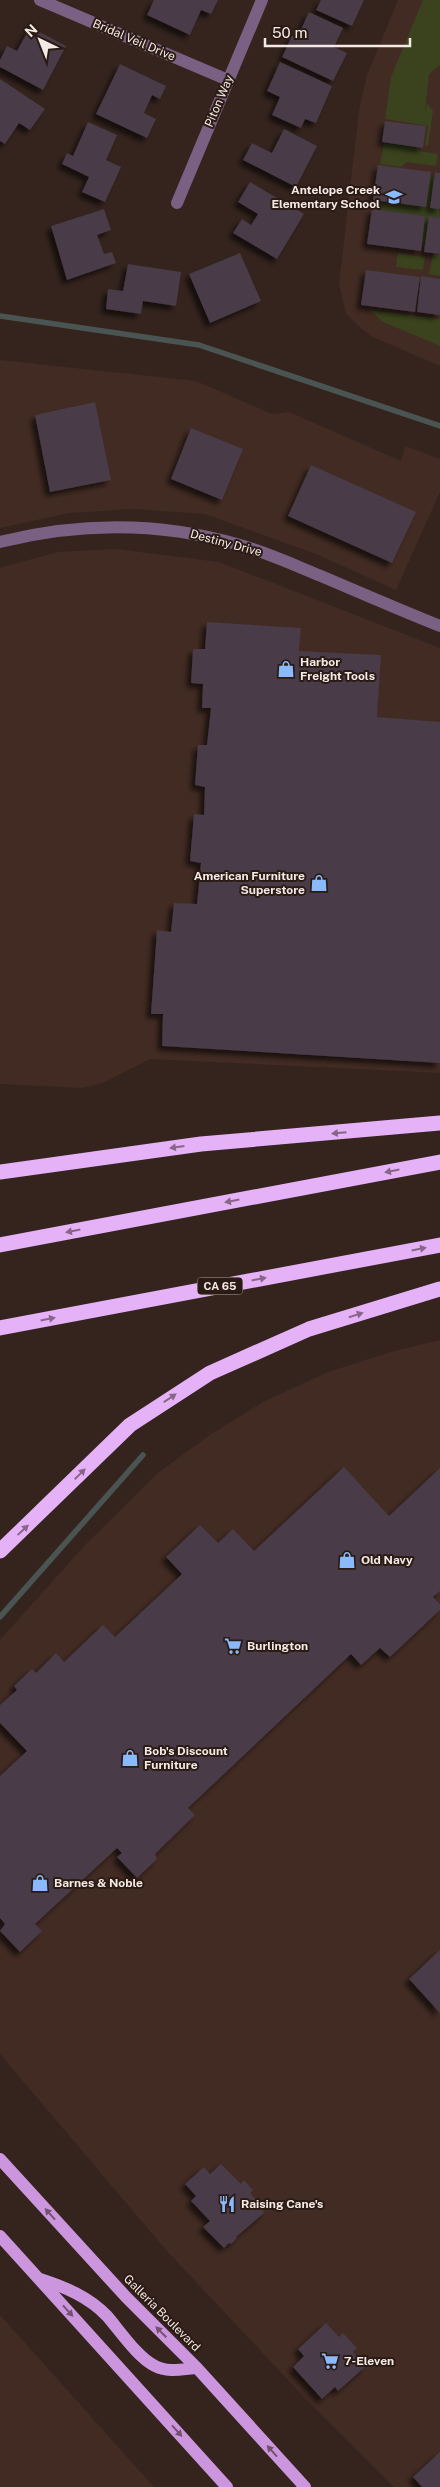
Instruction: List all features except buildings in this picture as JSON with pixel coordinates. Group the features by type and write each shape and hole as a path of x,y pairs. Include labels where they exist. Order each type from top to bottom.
{"highway":[{"path":"0,1172 201,1144 440,1123"},
{"path":"0,1245 440,1162"},
{"path":"0,1183 60,1163"},
{"name":"CA 65","path":"0,1328 440,1245"},
{"path":"0,1551 130,1425 210,1373 310,1329 440,1289"}],"main road":[{"name":"Galleria Boulevard","path":"0,2159 126,2296 197,2368 305,2487"},
{"path":"0,2236 227,2487"},
{"path":"40,2279 69,2288 87,2300 105,2314 147,2361 156,2367 170,2371 197,2368"}],"street":[{"name":"Bridal Veil Drive","path":"40,0 228,80"},
{"name":"Piton Way","path":"177,203 262,0"},
{"name":"Destiny Drive","path":"0,542 57,530 98,527 142,527 176,530 240,545 272,556 440,626"}],"shaded area":[{"name":"Antelope Creek Elementary School","path":"398,0 440,0 440,366 373,337 362,329 346,314 339,284 359,111 367,75"},
{"path":"0,360 196,381 272,414 289,412 401,461 405,446 440,459 440,492 396,590 316,554 205,514 133,509 69,513 0,528"},
{"path":"116,549 219,562 440,648 440,1073 150,1059 103,1083 82,1088 0,1084 0,568 57,552"},
{"path":"440,1340 440,2487 394,2487 304,2397 166,2250 0,2054 0,1640 85,1545 158,1473 208,1436 265,1401 328,1372 394,1351"},
{"path":"0,2315 154,2487 0,2487"}],"green space":[{"path":"423,0 440,0 440,65 429,74 425,113 427,103 433,111 428,146 425,145 428,126 385,119 391,77"},
{"path":"384,143 417,147 419,151 438,154 436,166 407,162 401,167 380,164"},
{"path":"430,177 434,177 440,218 429,216 425,247 421,246 425,216 372,209 373,200 426,207"},
{"path":"398,253 425,257 423,270 396,267"},
{"path":"433,254 440,255 440,276 429,274"},
{"path":"370,310 440,319 440,346 383,322"}],"waterway":[{"path":"0,316 199,345 440,426"},
{"path":"0,1617 143,1455"}],"place":[{"name":"Antelope Creek Elementary School","path":"394,197"},
{"name":"Harbor Freight Tools","path":"286,669"},
{"name":"American Furniture Superstore","path":"319,883"},
{"name":"Old Navy","path":"347,1560"},
{"name":"Burlington","path":"233,1646"},
{"name":"Bob's Discount Furniture","path":"130,1758"},
{"name":"Barnes & Noble","path":"40,1883"},
{"name":"Raising Cane's","path":"227,2204"},
{"name":"7-Eleven","path":"330,2361"}]}
